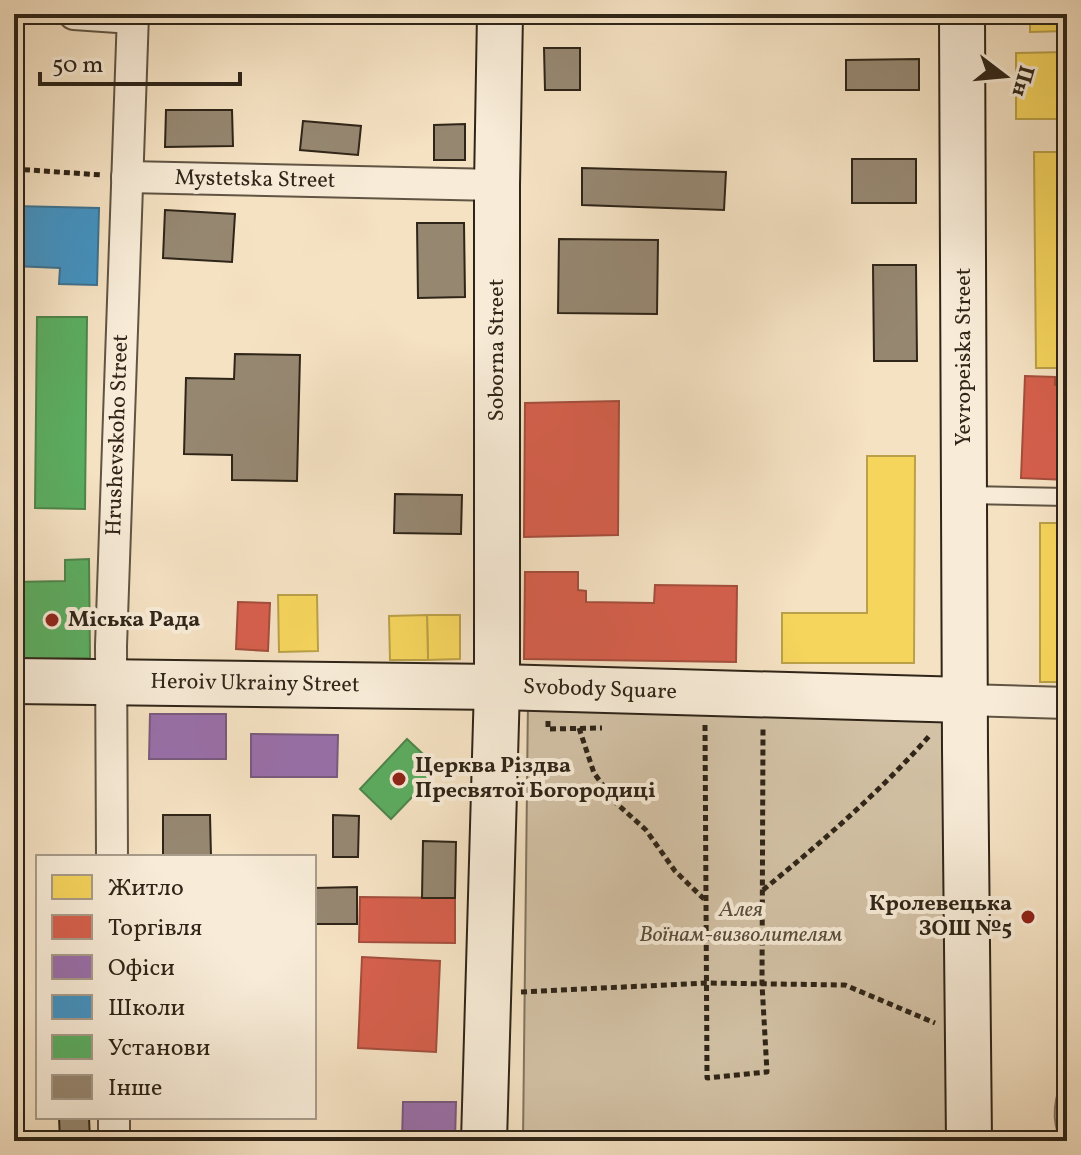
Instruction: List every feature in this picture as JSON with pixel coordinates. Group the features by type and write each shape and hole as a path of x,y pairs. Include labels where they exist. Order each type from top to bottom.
{"street":[{"path":"74,14 132,16"},
{"name":"Soborna Street","path":"497,687 500,14"},
{"name":"Yevropeiska Street","path":"962,14 969,1141"},
{"name":"Hrushevskoho Street","path":"112,855 111,681 132,16"},
{"name":"Mystetska Street","path":"127,177 497,185"},
{"name":"Heroiv Ukrainy Street","path":"14,681 497,687"},
{"name":"Svobody Square","path":"484,1141 497,687 965,700"},
{"path":"965,700 1067,703"},
{"path":"114,1119 114,1141"}],"lane":[{"path":"965,495 1067,497"}],"path":[{"path":"14,169 127,177"},
{"path":"704,693 707,1078 767,1072 762,984 763,695"},
{"path":"762,890 819,844 894,776 965,700"},
{"path":"579,728 594,773 615,802 646,830 675,871 705,900"},
{"path":"488,993 706,983 845,985 968,1035"}],"green space":[{"name":"Алея Воїнам-визволителям","path":"528,698 957,708 956,1138 523,1141"},
{"path":"1067,1070 1067,1141 1061,1141 1054,1114 1059,1087"}],"building: Житло":[{"path":"1030,14 1067,14 1067,31 1030,32"},
{"path":"1067,52 1067,119 1016,119 1016,53"},
{"path":"1034,152 1067,152 1067,368 1036,368"},
{"path":"867,456 915,456 914,663 782,663 782,613 867,613"},
{"path":"1040,523 1067,523 1067,682 1040,682"},
{"path":"278,595 317,595 318,651 279,652"},
{"path":"427,615 460,615 460,659 428,660"},
{"path":"427,615 428,660 390,660 389,616"}],"building: Торгівля":[{"path":"1025,376 1055,377 1055,385 1067,385 1067,480 1021,478"},
{"path":"619,401 618,535 524,537 525,403"},
{"path":"525,572 578,572 578,590 586,591 586,602 654,603 655,585 737,586 736,662 524,659"},
{"path":"238,602 270,603 268,651 236,649"},
{"path":"360,897 455,898 455,943 359,942"},
{"path":"362,957 440,961 436,1052 358,1048"}],"building: Офіси":[{"path":"150,714 226,714 226,759 149,759"},
{"path":"251,734 338,735 337,777 251,777"},
{"path":"403,1102 456,1102 455,1141 402,1141"}],"building: Школи":[{"path":"14,206 99,208 97,285 59,284 60,268 14,266"}],"building: Установи":[{"path":"37,317 87,317 85,509 35,508"},
{"name":"Міська Рада","path":"89,559 90,658 14,659 14,582 65,581 65,560"},
{"name":"Церква Різдва Пресвятої Богородиці","path":"407,739 439,769 391,819 360,789"}],"building: Інше":[{"path":"544,48 580,48 580,90 545,90"},
{"path":"919,59 919,90 846,90 846,60"},
{"path":"166,110 232,110 233,146 165,147"},
{"path":"303,121 361,126 358,155 300,150"},
{"path":"465,124 465,160 434,160 434,125"},
{"path":"852,159 916,159 916,203 852,203"},
{"path":"582,168 726,172 724,210 582,205"},
{"path":"165,210 235,214 232,262 163,258"},
{"path":"417,223 464,223 465,297 418,298"},
{"path":"559,239 658,240 657,314 558,313"},
{"path":"873,265 916,265 917,361 874,361"},
{"path":"235,354 300,355 297,481 232,480 232,455 184,454 186,378 234,379"},
{"path":"395,494 462,495 461,534 394,533"},
{"path":"163,815 210,815 211,855 163,855"},
{"path":"333,815 359,816 358,857 333,857"},
{"path":"423,841 456,842 455,898 422,898"},
{"path":"357,887 357,924 316,924 316,888"},
{"path":"59,1119 89,1119 90,1141 60,1141"}],"place":[{"name":"Міська Рада","path":"52,620"},
{"name":"Церква Різдва Пресвятої Богородиці","path":"399,779"},
{"name":"Кролевецька ЗОШ №5","path":"1028,917"}]}
